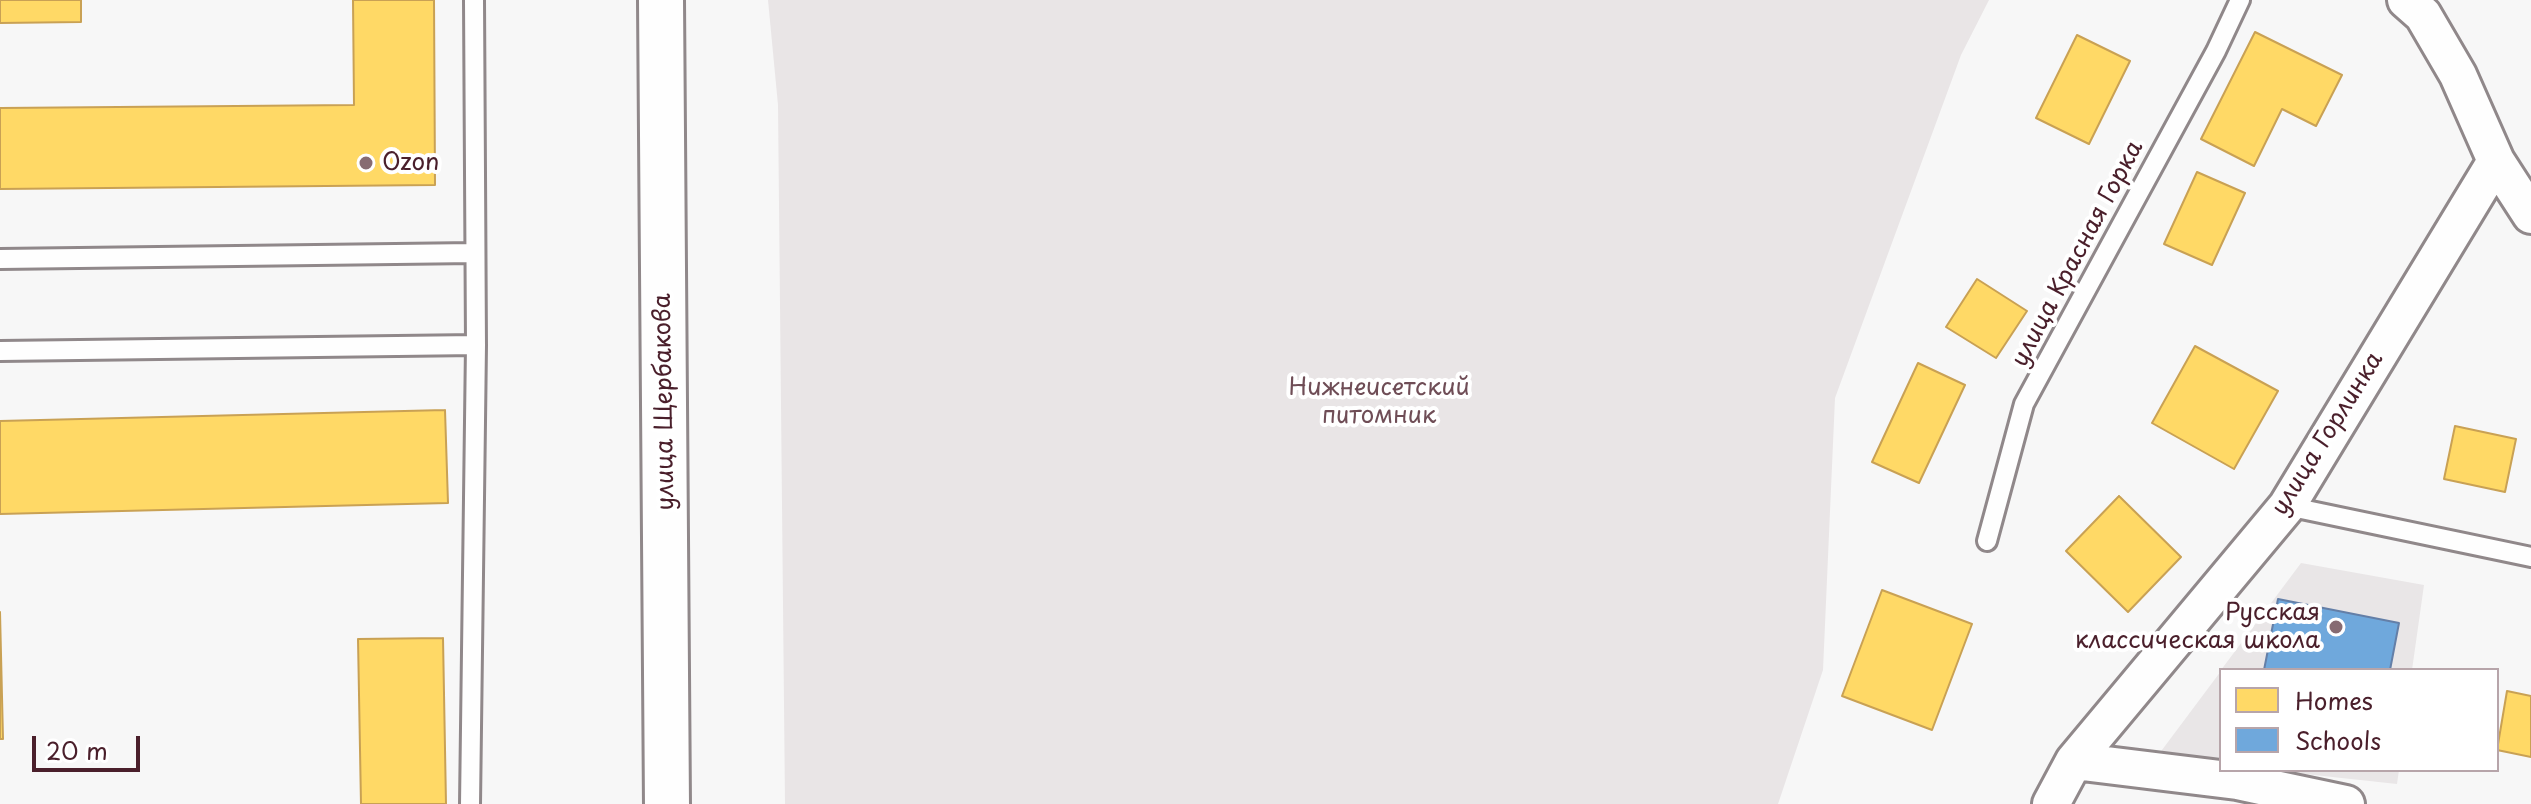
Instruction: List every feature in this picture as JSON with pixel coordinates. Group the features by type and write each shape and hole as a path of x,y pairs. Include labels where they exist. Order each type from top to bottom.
{"main road":[{"name":"улица Щербакова","path":"661,0 667,804"}],"street":[{"path":"2406,0 2423,15 2458,75 2496,161 2531,215"},
{"name":"улица Горлинка","path":"2051,804 2074,761 2287,506 2496,161"},
{"path":"2074,761 2237,781 2346,804"}],"lane":[{"path":"470,804 476,345 474,0"},
{"name":"улица Красная Горка","path":"1987,541 2024,404 2216,51 2240,0"},
{"path":"0,259 474,253"},
{"path":"0,351 476,345"},
{"path":"2287,506 2531,557"}],"shaded area":[{"name":"Русская классическая школа","path":"2301,563 2424,585 2412,668 2222,668"},
{"name":"Русская классическая школа","path":"2219,674 2219,765 2156,758"},
{"path":"2286,772 2399,772 2397,784"}],"green space":[{"name":"Нижнеисетский питомник","path":"768,0 1989,0 1961,55 1835,398 1823,670 1778,804 785,804 778,105"}],"building: Homes":[{"path":"0,0 81,0 81,22 0,23"},
{"path":"353,0 434,0 435,185 0,189 0,108 354,105"},
{"path":"2255,32 2342,75 2316,126 2282,109 2254,166 2201,139"},
{"path":"2077,35 2130,61 2089,144 2036,118"},
{"path":"2197,172 2245,193 2212,265 2164,244"},
{"path":"1977,279 2027,311 1996,358 1946,327"},
{"path":"2195,346 2278,391 2234,469 2152,423"},
{"path":"1918,363 1965,385 1919,483 1872,462"},
{"path":"445,410 448,503 0,514 0,421"},
{"path":"2455,426 2516,439 2505,492 2444,479"},
{"path":"2119,496 2181,557 2128,612 2066,551"},
{"path":"1882,590 1972,624 1932,730 1842,696"},
{"path":"0,612 3,739 0,739"},
{"path":"443,638 446,804 361,804 358,639"},
{"path":"2507,691 2531,696 2531,757 2499,750"}],"building: Schools":[{"path":"2278,599 2399,623 2390,668 2264,668"}],"place":[{"name":"Ozon","path":"366,163"},
{"name":"Русская классическая школа","path":"2336,627"}]}
